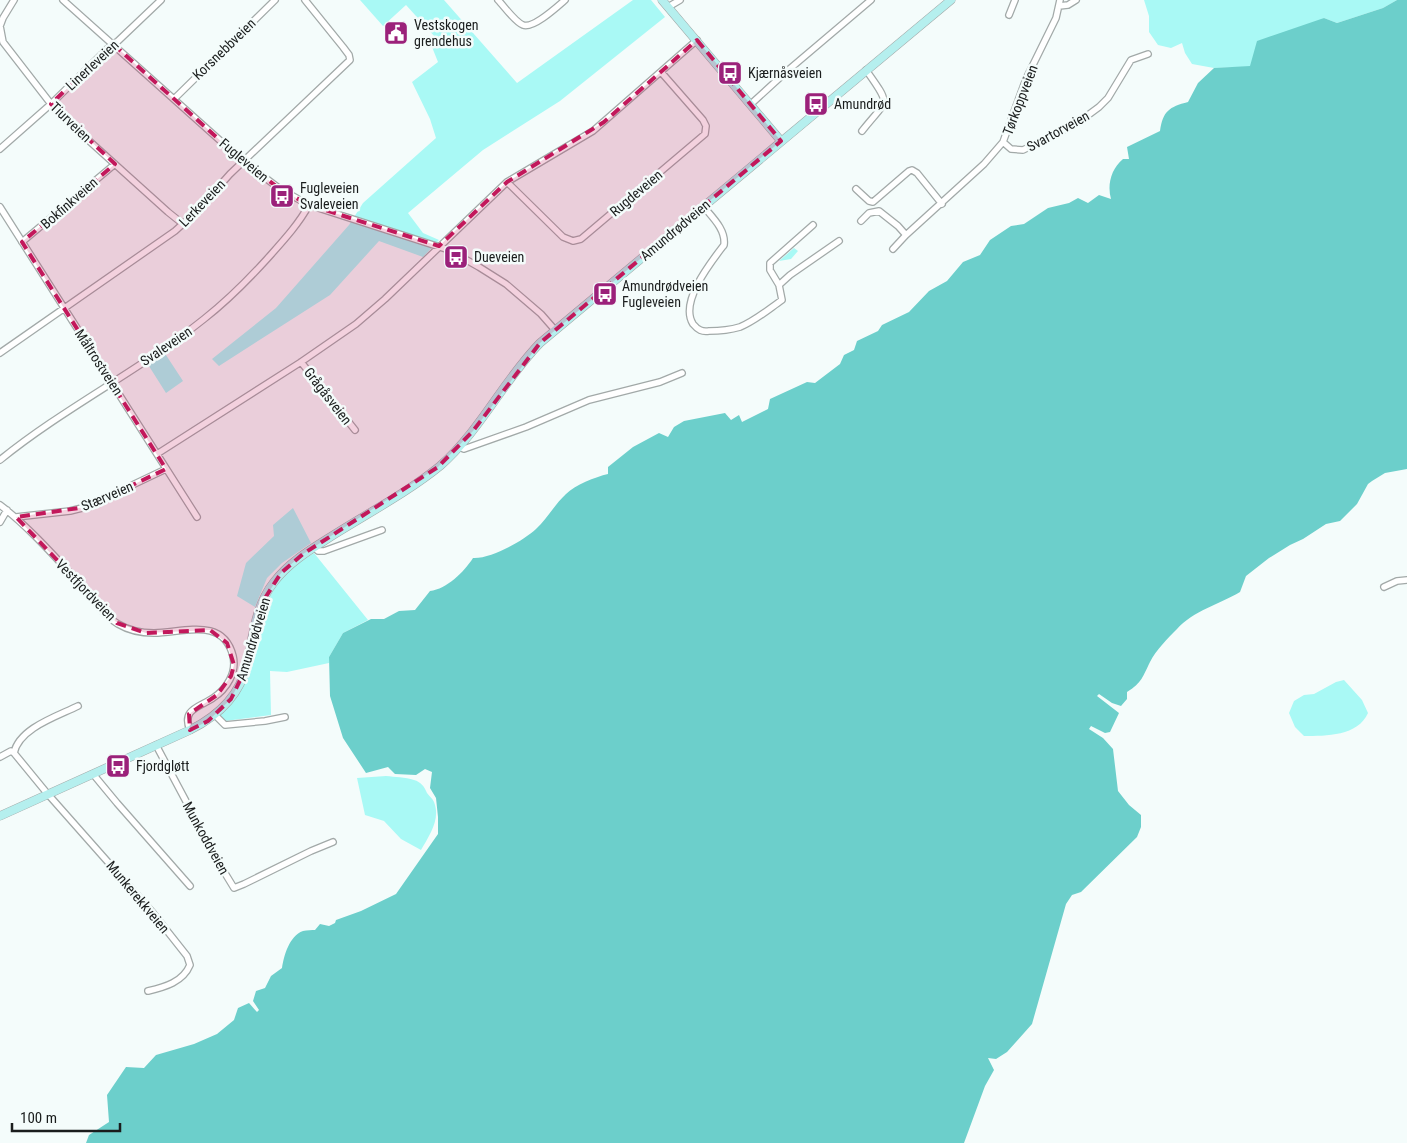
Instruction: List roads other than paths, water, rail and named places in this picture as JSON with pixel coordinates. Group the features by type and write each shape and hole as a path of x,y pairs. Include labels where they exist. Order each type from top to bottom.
{"main road":[{"path":"662,0 781,141"},
{"name":"Amundrødveien","path":"190,730 215,715 231,699 247,666 258,614 266,594 287,567 314,547 426,476 459,447 521,364 555,330 951,0"},
{"path":"0,816 190,730"}],"street":[{"name":"Tiurveien","path":"14,0 0,26 3,42 51,104 66,120 183,224"},
{"name":"Fugleveien","path":"63,0 243,161 280,189 309,204 440,246 479,266 506,284 541,314 555,330"},
{"name":"Linerleveien","path":"0,149 51,104 161,0"},
{"name":"Korsnebbveien","path":"174,99 275,0"},
{"name":"Lerkeveien","path":"0,352 183,224 243,161 350,60 343,47 305,0"},
{"path":"498,0 524,26 535,23 565,0"},
{"path":"668,7 680,0"},
{"path":"751,104 870,0"},
{"path":"1009,15 1015,0"},
{"name":"Tørkoppveien","path":"893,249 984,164 1003,142 1026,79 1054,25 1060,3 1068,5 1076,0"},
{"path":"157,454 301,362 366,316 507,182 590,134 697,40"},
{"name":"Svartorveien","path":"1003,142 1011,149 1023,150 1076,124 1108,98 1131,60 1148,54"},
{"path":"862,131 882,108 884,101 882,92 866,70"},
{"name":"Rugdeveien","path":"507,182 563,237 573,241 581,239 705,134 706,126 703,120 661,72"},
{"name":"Bokfinkveien","path":"22,242 115,164"},
{"path":"856,189 873,202 912,170 917,173 942,204"},
{"name":"Svaleveien","path":"0,460 191,329 237,292 291,232 309,204"},
{"path":"703,206 721,228 725,239 724,245 702,275 691,303 690,319 696,328 704,332 725,330 748,323 782,300 779,285 770,270 770,263 813,225"},
{"name":"Måltrostveien","path":"0,208 197,517"},
{"path":"861,221 869,213 878,211 898,226 906,235"},
{"path":"779,285 839,240"},
{"name":"Grågåsveien","path":"301,362 355,430"},
{"path":"459,447 464,449 526,427 589,400 660,382 682,373"},
{"name":"Stærveien","path":"16,517 70,511 86,507 166,469"},
{"name":"Vestfjordveien","path":"0,505 16,517 83,587 103,612 117,623 146,632 210,630 227,643 234,665 232,676 217,696 196,707 189,714 187,719 190,730"},
{"path":"0,522 7,510"},
{"path":"314,547 324,551 382,530"},
{"path":"1384,588 1397,581 1407,580"},
{"path":"0,757 8,751 14,753 20,740 38,725 78,706"},
{"path":"215,715 225,725 285,717"},
{"name":"Munkoddveien","path":"156,745 234,888 311,850 333,842"},
{"name":"Munkerekkveien","path":"14,753 48,794 124,878 187,956 190,965 183,976 167,986 148,991"},
{"path":"93,774 116,803 190,886"}],"place":[{"name":"Vestskogen grendehus","path":"396,33"},
{"name":"Kjærnåsveien","path":"730,73"},
{"name":"Amundrød","path":"816,104"},
{"name":"Fugleveien Svaleveien","path":"282,196"},
{"name":"Dueveien","path":"456,257"},
{"name":"Amundrødveien Fugleveien","path":"605,294"},
{"name":"Fjordgløtt","path":"118,766"}]}
